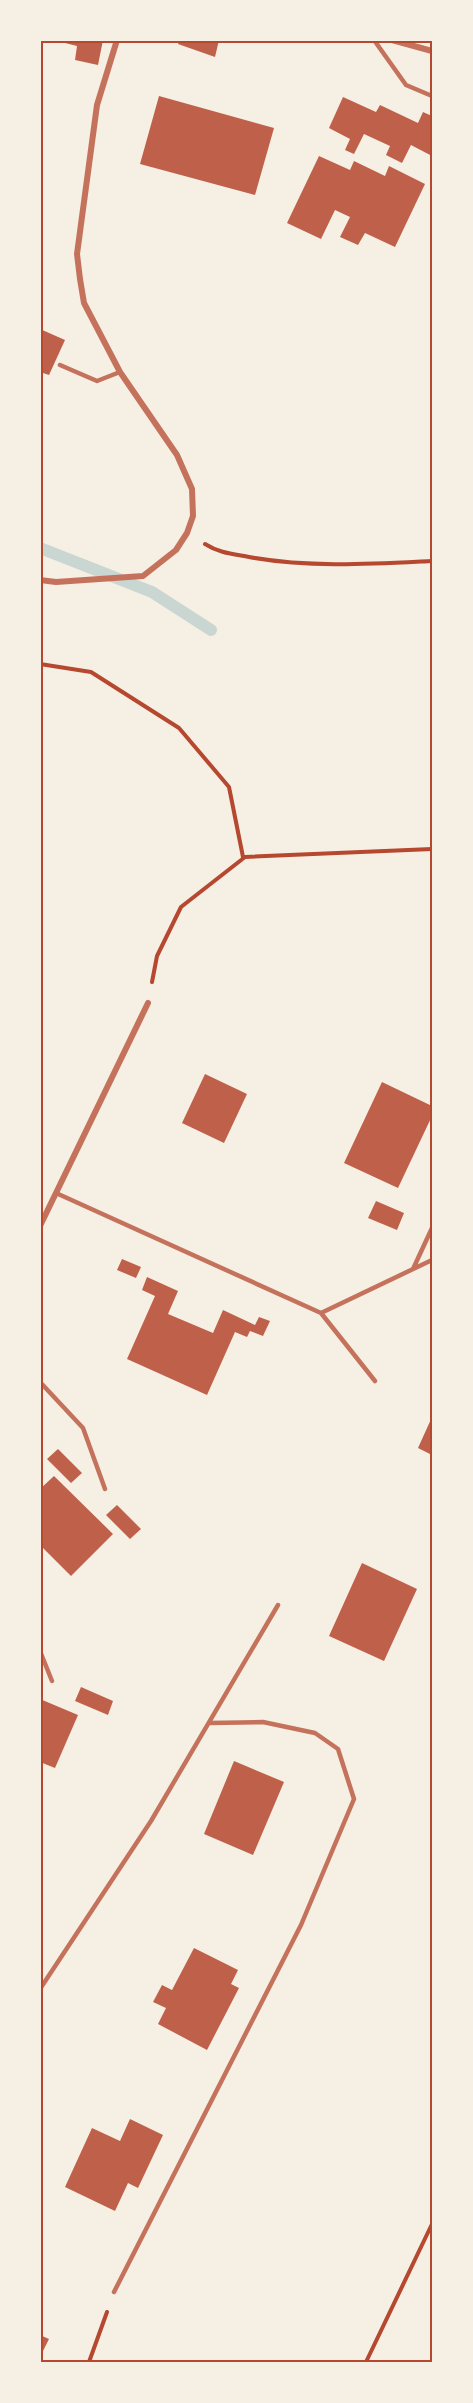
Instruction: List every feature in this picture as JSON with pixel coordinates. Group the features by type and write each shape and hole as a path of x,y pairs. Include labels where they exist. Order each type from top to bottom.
{"street":[{"path":"40,580 57,582 143,576 176,550 187,533 192,516 192,489 177,455 120,372 84,303 77,254 97,105 117,40"},
{"path":"392,40 432,51"},
{"path":"40,1226 148,1003"}],"lane":[{"path":"374,40 406,85 432,96"},
{"path":"60,365 98,381 120,372"},
{"path":"56,1193 321,1313 375,1381"},
{"path":"413,1269 432,1228"},
{"path":"321,1313 432,1260"},
{"path":"40,1382 83,1428 105,1489"},
{"path":"40,1989 151,1821 278,1605"},
{"path":"40,1652 52,1681"},
{"path":"114,2292 301,1925 354,1799 338,1749 315,1733 263,1722 209,1723"}],"path":[{"path":"187,533 217,551 280,563 365,565 432,561"},
{"path":"40,664 91,672 179,728 228,787 243,858"},
{"path":"148,1003 157,956 181,907 243,858 432,849"},
{"path":"366,2362 432,2224"},
{"path":"89,2362 114,2292"}],"building":[{"path":"53,40 103,40 98,65 75,60 77,46"},
{"path":"179,40 219,40 215,57 178,44"},
{"path":"159,96 274,128 255,195 140,164"},
{"path":"343,97 376,112 380,105 418,123 423,112 432,116 432,156 411,145 402,163 386,155 390,146 364,134 354,154 345,150 350,139 329,128"},
{"path":"319,156 350,170 354,161 385,176 389,166 425,184 395,247 365,233 358,245 340,237 350,217 335,210 321,239 287,223"},
{"path":"40,329 65,340 49,375 40,372"},
{"path":"205,1074 247,1094 224,1143 182,1123"},
{"path":"382,1082 432,1106 432,1116 398,1188 344,1163"},
{"path":"376,1201 404,1213 397,1230 368,1218"},
{"path":"122,1259 141,1267 136,1278 117,1270"},
{"path":"147,1277 178,1291 168,1314 213,1333 223,1310 255,1325 259,1317 270,1321 263,1336 250,1331 247,1337 235,1332 207,1395 127,1359 155,1296 142,1290"},
{"path":"432,1417 432,1455 418,1448"},
{"path":"58,1449 82,1473 71,1483 47,1459"},
{"path":"54,1476 113,1534 71,1576 40,1545 40,1489"},
{"path":"117,1505 141,1529 130,1539 106,1515"},
{"path":"362,1563 417,1589 384,1661 329,1636"},
{"path":"81,1687 113,1701 108,1715 75,1701"},
{"path":"40,1699 78,1715 55,1768 40,1762"},
{"path":"234,1761 284,1782 253,1855 204,1834"},
{"path":"194,1948 238,1970 231,1984 239,1988 207,2050 158,2024 166,2008 153,2002 162,1985 172,1990"},
{"path":"130,2119 163,2135 138,2188 128,2183 115,2211 65,2187 92,2128 120,2141"},
{"path":"40,2335 49,2339 40,2357"}],"waterway":[{"path":"40,548 152,592 211,630"}]}
